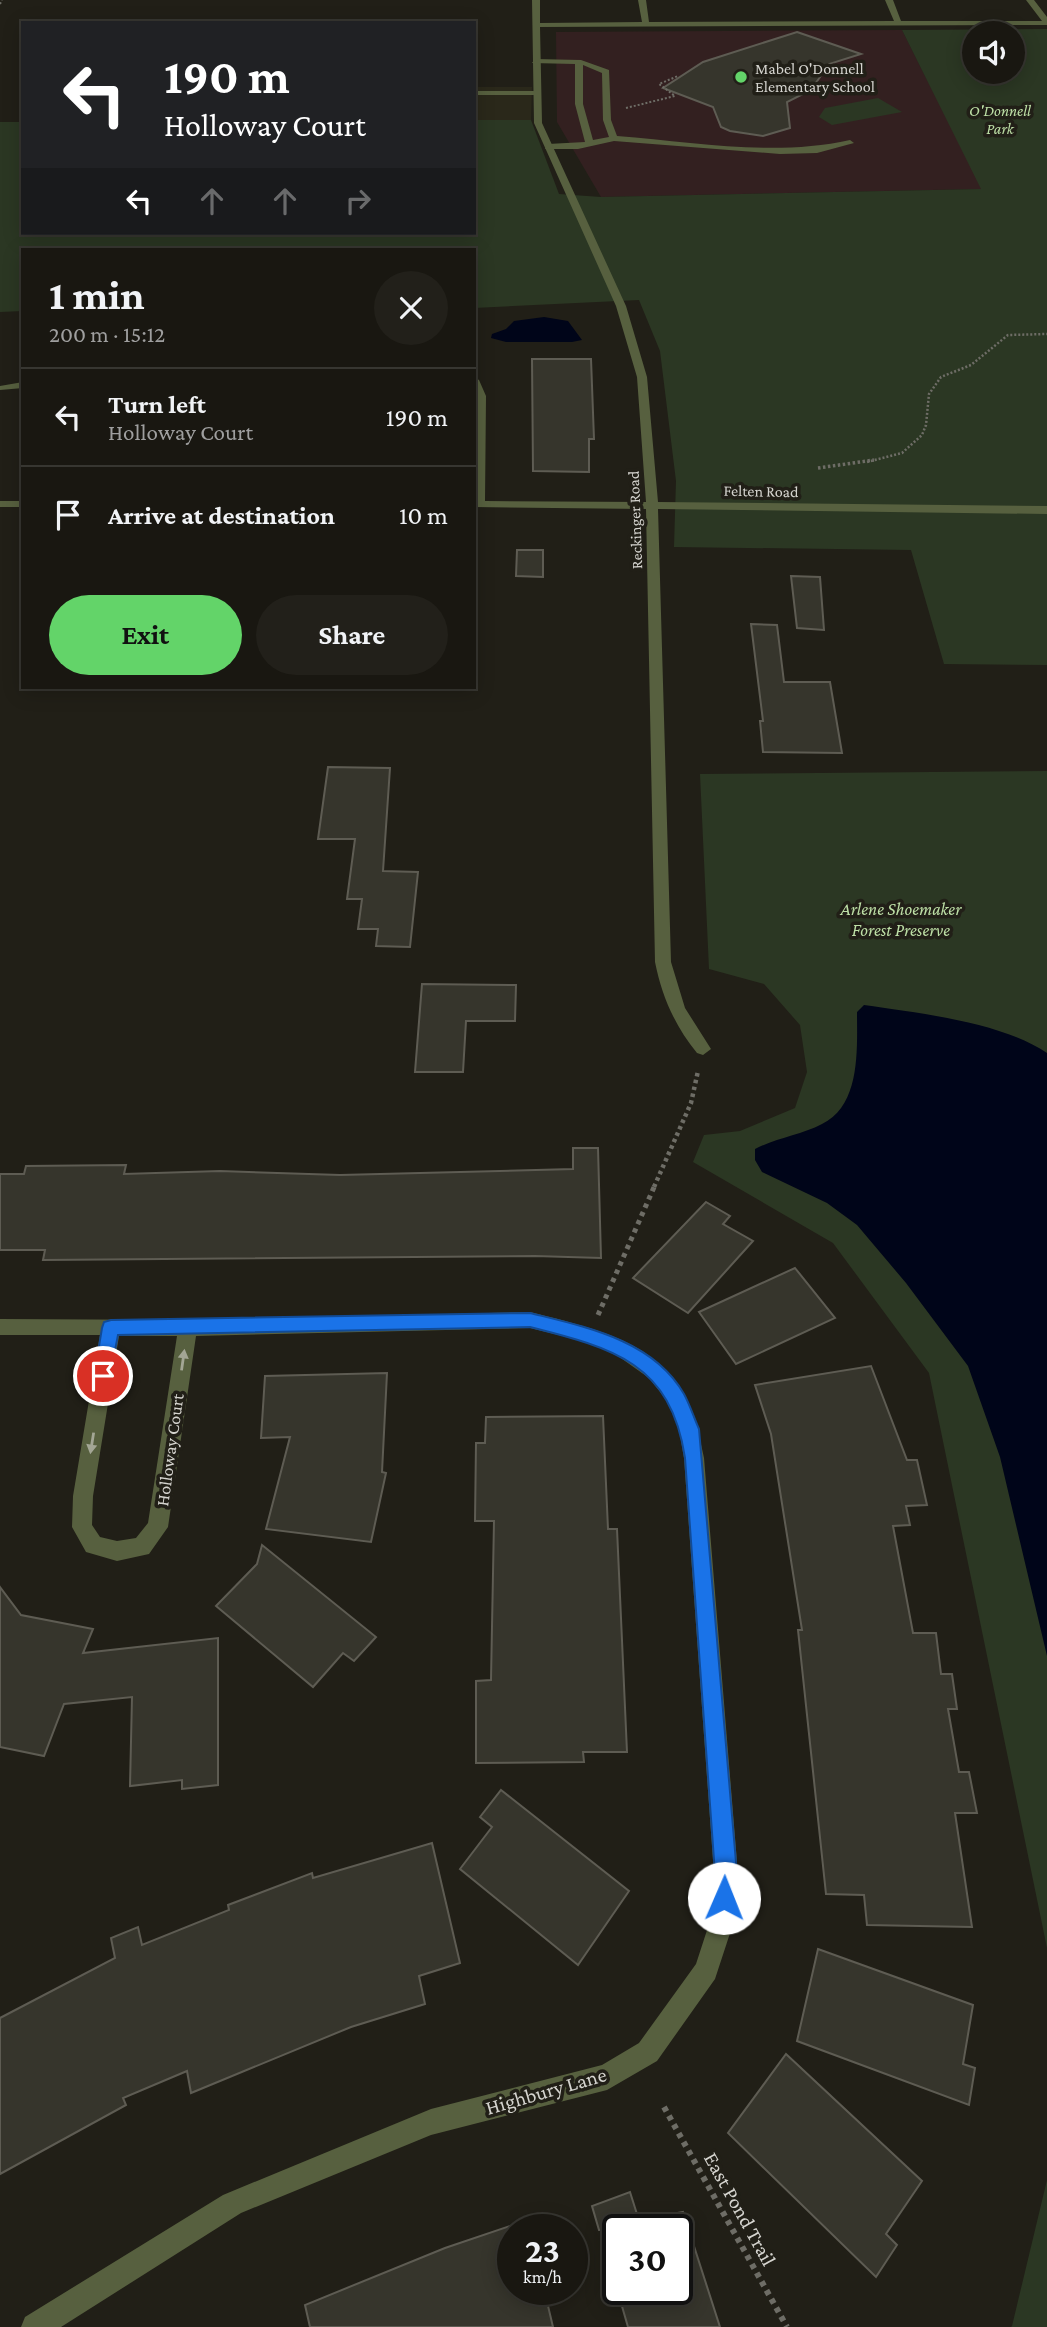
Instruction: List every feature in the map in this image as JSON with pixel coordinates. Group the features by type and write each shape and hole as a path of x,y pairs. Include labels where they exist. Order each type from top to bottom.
{"street":[{"name":"Reckinger Road","path":"536,0 538,123 631,333 642,377 652,505 663,962 677,1013 703,1049"},
{"path":"642,0 646,24"},
{"path":"889,0 898,22"},
{"path":"1030,0 1047,22"},
{"path":"535,25 1047,22"},
{"path":"535,61 579,63 596,66 606,72 607,120 614,138"},
{"path":"579,63 579,104 590,144"},
{"path":"476,93 536,93"},
{"path":"548,147 590,144 614,138 780,151 817,149 850,143"},
{"path":"3,388 21,385"},
{"path":"476,385 481,396 477,504"},
{"path":"0,504 21,504"},
{"name":"Felten Road","path":"477,504 1047,510"},
{"name":"Highbury Lane","path":"0,1327 188,1328 530,1320 590,1335 625,1350 656,1372 677,1398 690,1429 726,1874 722,1921 706,1970 648,2052 607,2077 431,2122 232,2204 35,2327"},
{"name":"Holloway Court","path":"111,1328 83,1496 82,1527 93,1545 117,1551 142,1546 158,1527 188,1328"}],"path":[{"path":"0,4 2,0"},
{"path":"618,109 675,96 659,84 678,76"},
{"path":"818,468 853,465 902,453 922,435 929,394 941,377 971,365 1008,335 1047,334"},
{"path":"590,1335 691,1103 703,1049"},
{"name":"East Pond Trail","path":"664,2107 787,2327"}],"shaded area":[{"name":"Mabel O'Donnell Elementary School","path":"902,30 982,189 601,197 557,122 556,32"},
{"path":"476,87 532,87 531,120 476,120"}],"green space":[{"name":"O'Donnell Park","path":"1025,29 1047,29 1047,665 944,664 911,550 674,547 676,481 660,351 639,300 476,308 476,248 21,248 21,311 0,312 0,122 21,122 21,235 476,235 476,120 531,120 559,194 601,197 981,189 902,30 962,30 962,84 1025,84"},
{"path":"878,98 902,112 832,125 819,117 825,108"},
{"name":"Arlene Shoemaker Forest Preserve","path":"1047,771 1047,1948 929,1373 833,1243 693,1162 704,1135 740,1131 795,1108 807,1072 800,1025 764,984 709,969 700,774"},
{"path":"1047,2180 1047,2327 1011,2327 1012,2326"}],"water":[{"path":"544,317 568,321 582,340 506,342 491,338 492,334 506,329 514,321"},
{"path":"864,1005 983,1026 1028,1042 1047,1053 1047,1656 1000,1457 968,1366 906,1283 857,1225 827,1203 762,1172 755,1160 755,1149 822,1124 844,1104 854,1075 857,1012"}],"building":[{"path":"797,32 861,54 829,64 811,90 787,102 790,128 763,136 730,131 721,127 713,107 663,88 703,62"},
{"path":"532,359 591,359 594,439 589,439 589,472 533,471"},
{"path":"517,550 543,550 543,577 516,576"},
{"path":"791,576 820,577 824,630 797,628"},
{"path":"751,624 777,625 784,682 830,682 842,753 763,752 760,721 763,721"},
{"path":"328,767 390,768 383,871 418,872 410,947 376,946 378,929 358,929 362,899 347,899 355,839 318,839"},
{"path":"422,984 516,985 515,1021 466,1021 463,1072 415,1072"},
{"path":"573,1148 598,1148 601,1258 535,1256 43,1260 45,1250 0,1250 0,1174 24,1174 26,1166 126,1165 124,1174 220,1171 340,1175 573,1169"},
{"path":"706,1202 730,1216 723,1224 753,1241 688,1313 633,1278"},
{"path":"795,1268 835,1318 736,1364 699,1312"},
{"path":"871,1366 907,1460 917,1460 927,1505 906,1506 910,1525 893,1526 913,1633 936,1633 941,1674 952,1674 957,1709 948,1709 959,1772 969,1772 977,1813 955,1813 972,1927 867,1925 864,1895 826,1894 798,1630 802,1630 771,1434 755,1385"},
{"path":"387,1373 382,1472 386,1473 371,1542 266,1529 290,1437 261,1438 265,1376"},
{"path":"603,1416 608,1529 617,1529 627,1752 583,1752 584,1762 476,1763 476,1681 491,1680 494,1521 475,1521 476,1443 485,1443 486,1417"},
{"path":"262,1545 376,1637 354,1661 343,1653 313,1687 216,1606 257,1564"},
{"path":"0,1587 21,1615 93,1629 83,1653 218,1638 218,1785 182,1789 182,1780 130,1786 132,1697 64,1704 44,1756 0,1747"},
{"path":"501,1790 629,1891 578,1965 460,1869 492,1827 480,1817"},
{"path":"432,1843 460,1963 419,1976 425,2004 351,2027 191,2093 187,2071 123,2098 126,2105 0,2174 0,2018 115,1958 111,1938 138,1927 142,1945 229,1910 228,1905 312,1873 313,1878"},
{"path":"818,1949 973,2005 963,2064 975,2068 969,2105 797,2041"},
{"path":"786,2054 922,2181 886,2234 897,2245 876,2277 728,2133"},
{"path":"630,2192 637,2214 602,2214 602,2230 599,2230 592,2206"},
{"path":"497,2230 497,2305 548,2305 553,2327 310,2327 305,2305 445,2248"},
{"path":"693,2243 720,2327 628,2327 622,2305 693,2305"}],"place":[{"name":"Mabel O'Donnell Elementary School","path":"741,77"}],"route":[{"path":"103,1376 111,1328 530,1320 590,1335 625,1350 656,1372 677,1398 690,1429 694,1458 726,1874 724,1898"}]}
